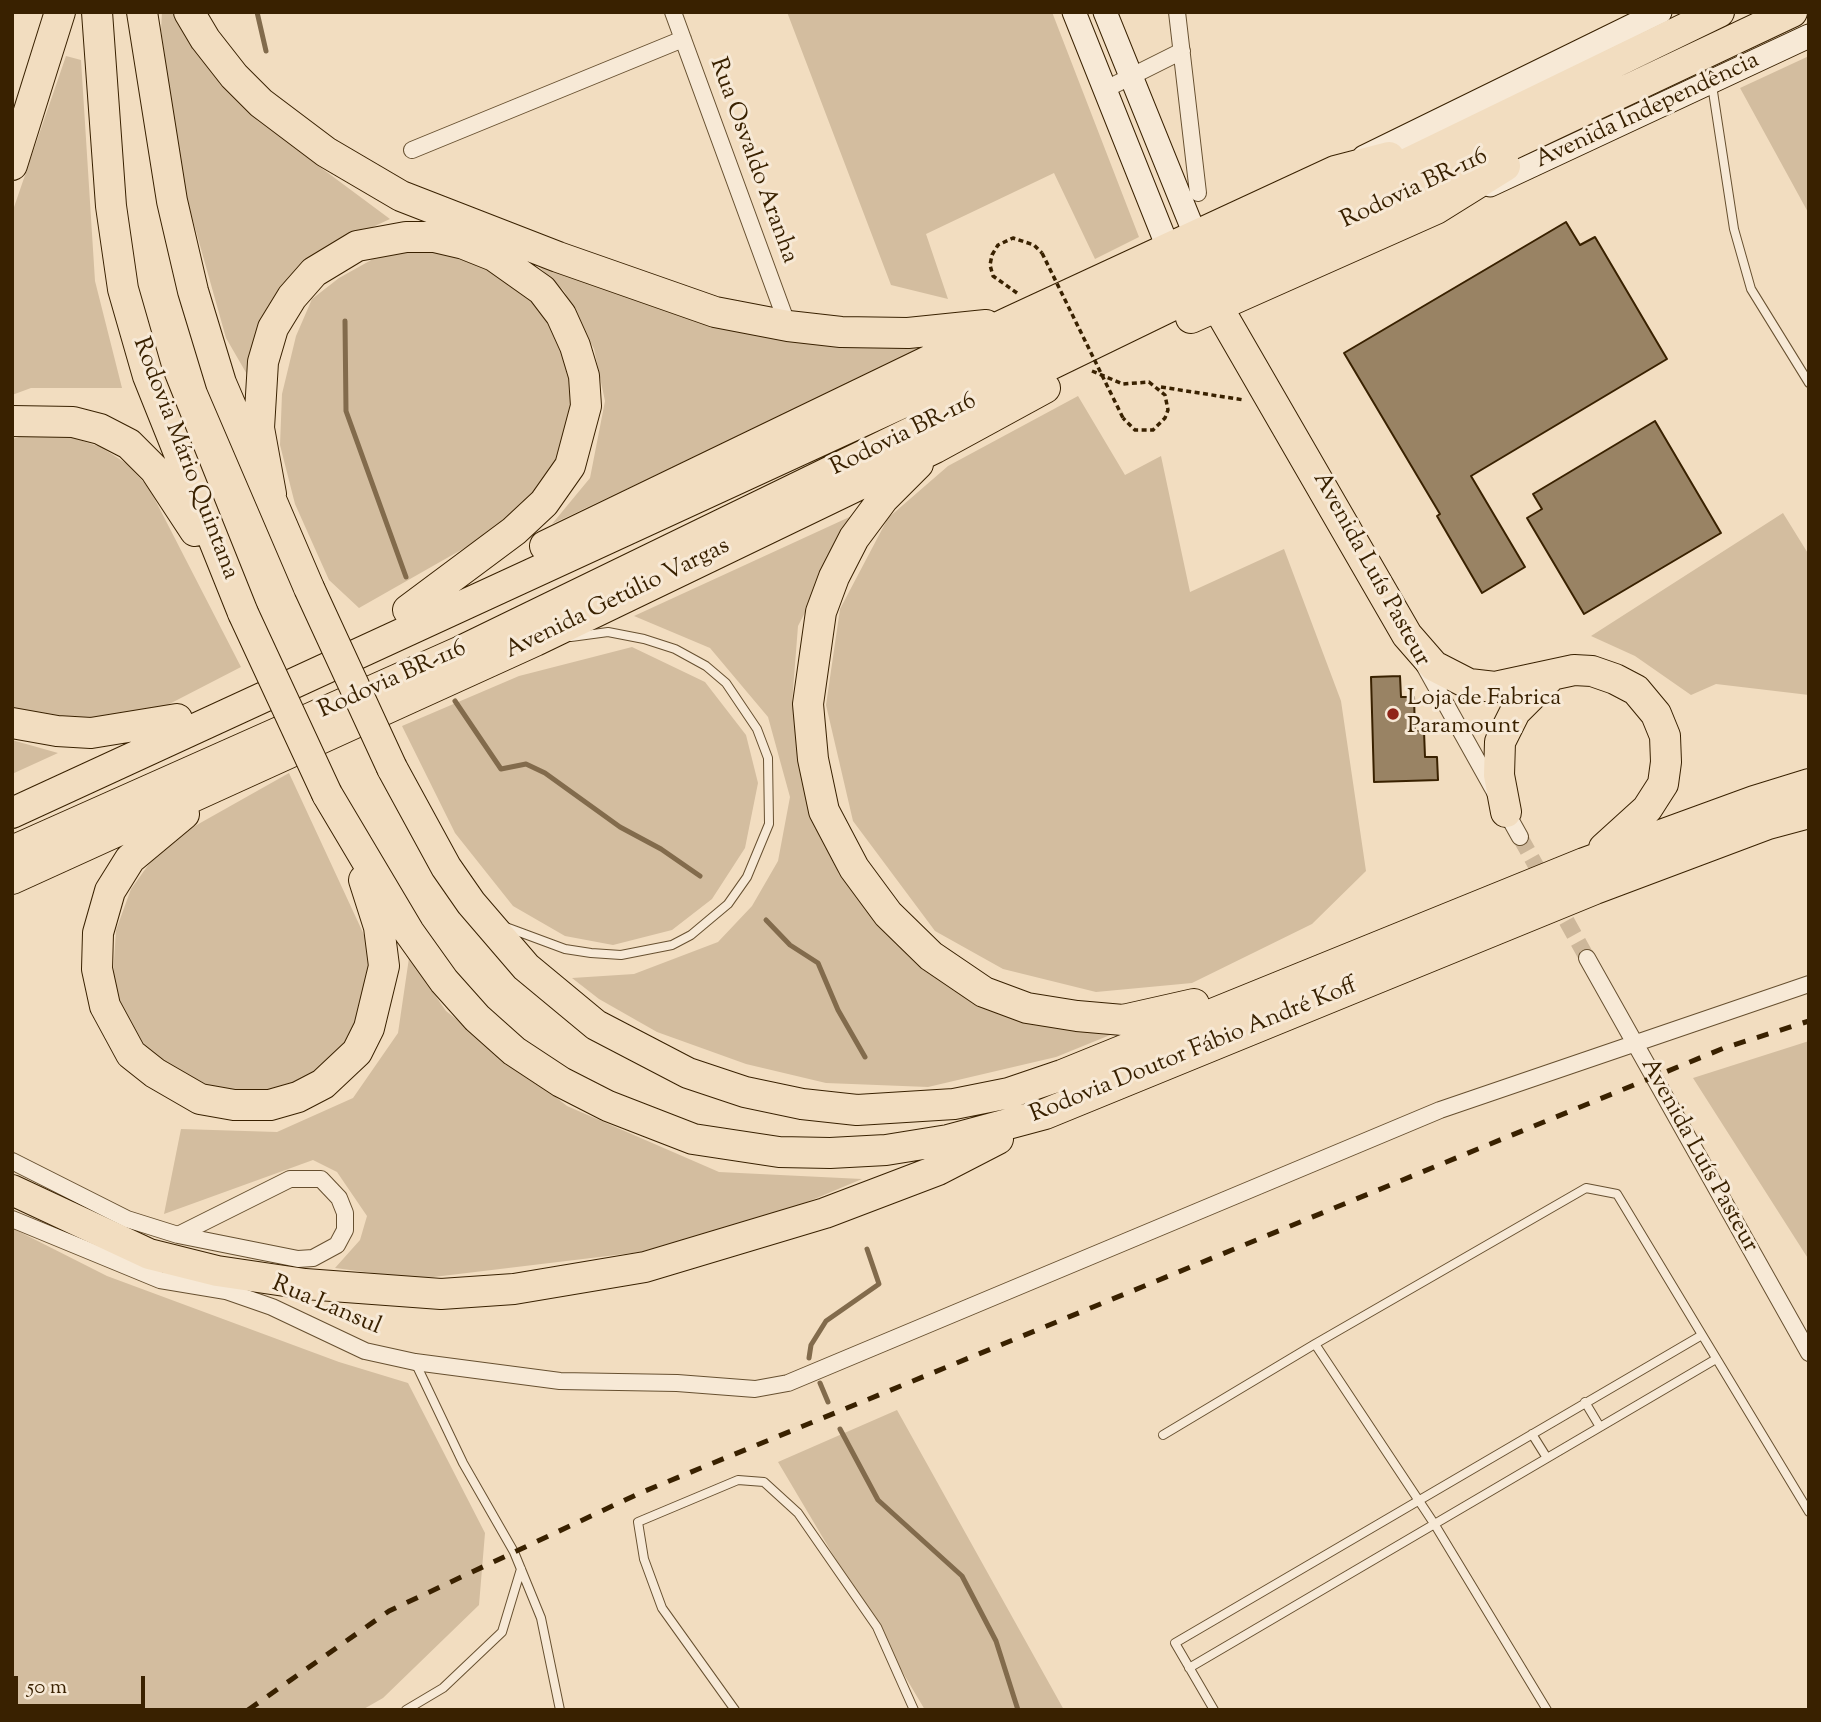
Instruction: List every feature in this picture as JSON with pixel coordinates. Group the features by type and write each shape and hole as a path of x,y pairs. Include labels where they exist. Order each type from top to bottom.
{"highway":[{"path":"12,165 60,12"},
{"name":"Rodovia Mário Quintana","path":"97,12 111,206 123,289 148,376 243,613"},
{"path":"142,12 158,121 193,291 221,383 271,494"},
{"path":"189,12 227,67 261,103 326,152 401,196 558,257 702,307 788,326 841,332 908,333 1007,323"},
{"name":"Rodovia BR-116","path":"12,811 1113,306 1719,12"},
{"name":"Rodovia BR-116","path":"19,867 159,795 201,766 461,651 1162,310 1791,12"},
{"path":"1660,75 1809,17"},
{"path":"1436,208 1630,89"},
{"path":"1335,171 1454,140"},
{"name":"Rodovia BR-116","path":"12,811 177,719 1007,323 1335,171"},
{"name":"Avenida Independência","path":"1217,306 1270,285 1436,208"},
{"path":"271,494 259,428 263,362 273,328 292,297 314,272 357,246 406,237 434,237 494,256 542,290 561,315 575,346 584,376 586,406 570,466 544,503 514,531 408,610"},
{"name":"Avenida Getúlio Vargas","path":"19,867 229,782 535,641 934,447 1083,367 1217,306"},
{"name":"Avenida Luís Pasteur","path":"1217,306 1407,635"},
{"path":"12,421 73,422 100,429 129,444 155,470 177,501 243,613"},
{"path":"934,447 883,499 854,538 834,577 821,612 808,704 813,760 824,811 854,868 888,914 931,956 984,992 1027,1008 1123,1020 1177,1009 1242,987 1269,990"},
{"name":"Rodovia Doutor Fábio André Koff","path":"271,494 309,588 392,768 446,867 484,918 526,967 556,995 596,1025 641,1051 688,1073 745,1092 802,1104 857,1110 954,1104 1009,1093 1062,1075 1584,863 1754,801 1809,784"},
{"name":"Rodovia Doutor Fábio André Koff","path":"243,613 327,794 409,932 444,981 477,1018 514,1051 561,1082 608,1107 693,1139 779,1152 886,1150 948,1140 1045,1114 1595,889 1768,824 1809,813"},
{"path":"1407,635 1434,666 1469,684 1495,687 1549,678 1574,670 1592,671 1615,678 1636,690 1656,714 1665,736 1663,784 1647,809 1628,829 1584,863"},
{"path":"1513,825 1499,775 1500,742 1515,712 1549,678"},
{"path":"12,723 57,731 91,733 177,719"},
{"path":"229,782 161,830 130,859 110,891 98,933 97,969 105,1006 131,1054 155,1073 200,1099 234,1105 270,1105 298,1097 323,1084 357,1052 369,1028 384,966 379,927 349,829"},
{"path":"12,1190 149,1254 217,1271 304,1284 442,1294 514,1289 645,1267 825,1213 938,1170 1045,1114"}],"main road":[{"path":"1074,12 1169,250"},
{"path":"1105,12 1196,237"},
{"name":"Rodovia BR-116","path":"1335,171 1660,12"},
{"name":"Avenida Independência","path":"1436,208 1809,36"}],"street":[{"name":"Rua Osvaldo Aranha","path":"673,12 788,326"},
{"path":"1177,12 1198,193"},
{"path":"412,150 683,39"},
{"path":"1104,90 1182,51"},
{"name":"Avenida Luís Pasteur","path":"1407,635 1513,825"},
{"name":"Avenida Luís Pasteur","path":"1587,958 1809,1353"},
{"name":"Rua Lansul","path":"12,1219 160,1280 226,1291 272,1307 365,1351 415,1362 560,1381 677,1383 755,1389 788,1383 1440,1110 1809,984"},
{"name":"Rua Lansul","path":"12,1161 127,1219 177,1235 298,1259 313,1258 337,1245 345,1230 345,1213 339,1198 321,1179 298,1178 271,1186 177,1235"}],"lane":[{"path":"1712,83 1734,229 1751,289 1809,383"},
{"path":"484,918 565,949 591,954 621,955 673,945 691,935 728,904 747,877 769,824 768,758 757,729 726,683 706,666 675,649 608,632 535,641"},
{"path":"1163,1435 1315,1343 1586,1188 1617,1194 1809,1512"},
{"path":"1214,1710 1175,1643 1416,1499 1702,1335"},
{"path":"1315,1343 1434,1525 1546,1710"},
{"path":"1189,1668 1716,1359"},
{"path":"415,1362 463,1464 521,1569 541,1618 561,1710"},
{"path":"1585,1402 1600,1427"},
{"path":"1532,1434 1547,1458"},
{"path":"735,1710 662,1608 644,1559 638,1522 738,1480 764,1482 798,1513 877,1627 914,1710"},
{"path":"406,1710 443,1688 502,1632 521,1569"}],"path":[{"path":"1041,307 1000,285 993,276 990,265 998,245 1013,238 1034,245 1042,253 1123,418 1135,430 1153,430 1160,425 1168,410 1168,402 1159,387"},
{"path":"1083,367 1123,384 1149,382 1159,387 1278,408"}],"shaded area":[{"path":"162,12 177,12 195,48 258,121 390,219 349,238 248,376 226,338 183,185 161,30"},
{"path":"787,12 1052,12 1139,237 1095,259 1054,173 926,234 948,299 891,285"},
{"path":"66,56 81,60 95,281 122,388 31,388 12,395 12,213"},
{"path":"1809,56 1809,214 1740,88"},
{"path":"417,249 462,255 504,275 535,302 561,339 572,394 570,431 555,470 505,525 359,608 329,580 295,504 280,445 282,394 296,336 312,299 339,278 373,259"},
{"path":"533,261 815,344 927,347 552,524 590,478 605,401 594,349 564,291"},
{"path":"1078,396 1125,475 1161,456 1190,592 1284,549 1341,701 1366,871 1312,924 1192,983 1096,992 1003,969 935,931 853,821 826,705 840,609 888,518 948,466"},
{"path":"36,432 70,437 101,447 127,464 149,488 241,667 148,715 86,722 34,717 12,707 12,439"},
{"path":"1783,513 1809,555 1809,695 1716,684 1691,695 1635,656 1591,636"},
{"path":"856,514 798,626 792,703 807,793 839,875 910,954 1120,1031 1056,1057 928,1087 826,1083 746,1064 657,1032 599,999 572,978 634,974 718,942 752,906 778,861 790,797 768,717 710,648 634,616"},
{"path":"632,647 705,682 746,735 758,783 745,848 712,899 672,930 613,945 565,936 513,906 455,833 402,726 519,676"},
{"path":"12,740 58,753 12,774"},
{"path":"289,773 365,937 371,973 364,1020 345,1052 317,1076 279,1094 196,1089 134,1039 118,1007 113,976 116,930 131,889 154,857 186,831"},
{"path":"409,958 446,1011 567,1106 719,1172 862,1179 793,1208 641,1252 417,1279 335,1268 360,1240 367,1216 337,1172 313,1160 164,1214 181,1129 277,1132 353,1098 398,1033"},
{"path":"1809,1041 1809,1260 1693,1078"},
{"path":"12,1228 107,1276 339,1362 408,1383 485,1533 479,1605 383,1698 362,1710 12,1710"},
{"path":"897,1410 1064,1710 925,1710 778,1462"}],"building":[{"path":"1566,222 1580,245 1595,237 1667,359 1471,476 1525,567 1482,593 1437,516 1440,514 1344,353"},
{"path":"1655,421 1721,533 1584,614 1527,518 1542,509 1533,494"},
{"name":"Loja de Fabrica Paramount","path":"1400,676 1401,697 1414,697 1415,731 1424,731 1425,757 1437,757 1438,780 1374,782 1371,677"}],"waterway":[{"path":"257,12 266,51"},
{"path":"345,321 346,411 406,577"},
{"path":"455,701 501,769 526,764 545,773 620,827 661,849 700,876"},
{"path":"766,920 790,945 818,963 838,1010 865,1057"},
{"path":"809,1358 811,1345 826,1321 879,1284 867,1249"},
{"path":"820,1383 828,1402"},
{"path":"840,1429 878,1500 962,1576 996,1641 1018,1710"}],"tunnel":[{"path":"1520,837 1587,958"}],"railway":[{"path":"248,1710 389,1611 640,1493 1724,1048 1809,1021"}],"place":[{"name":"Loja de Fabrica Paramount","path":"1393,714"}]}
